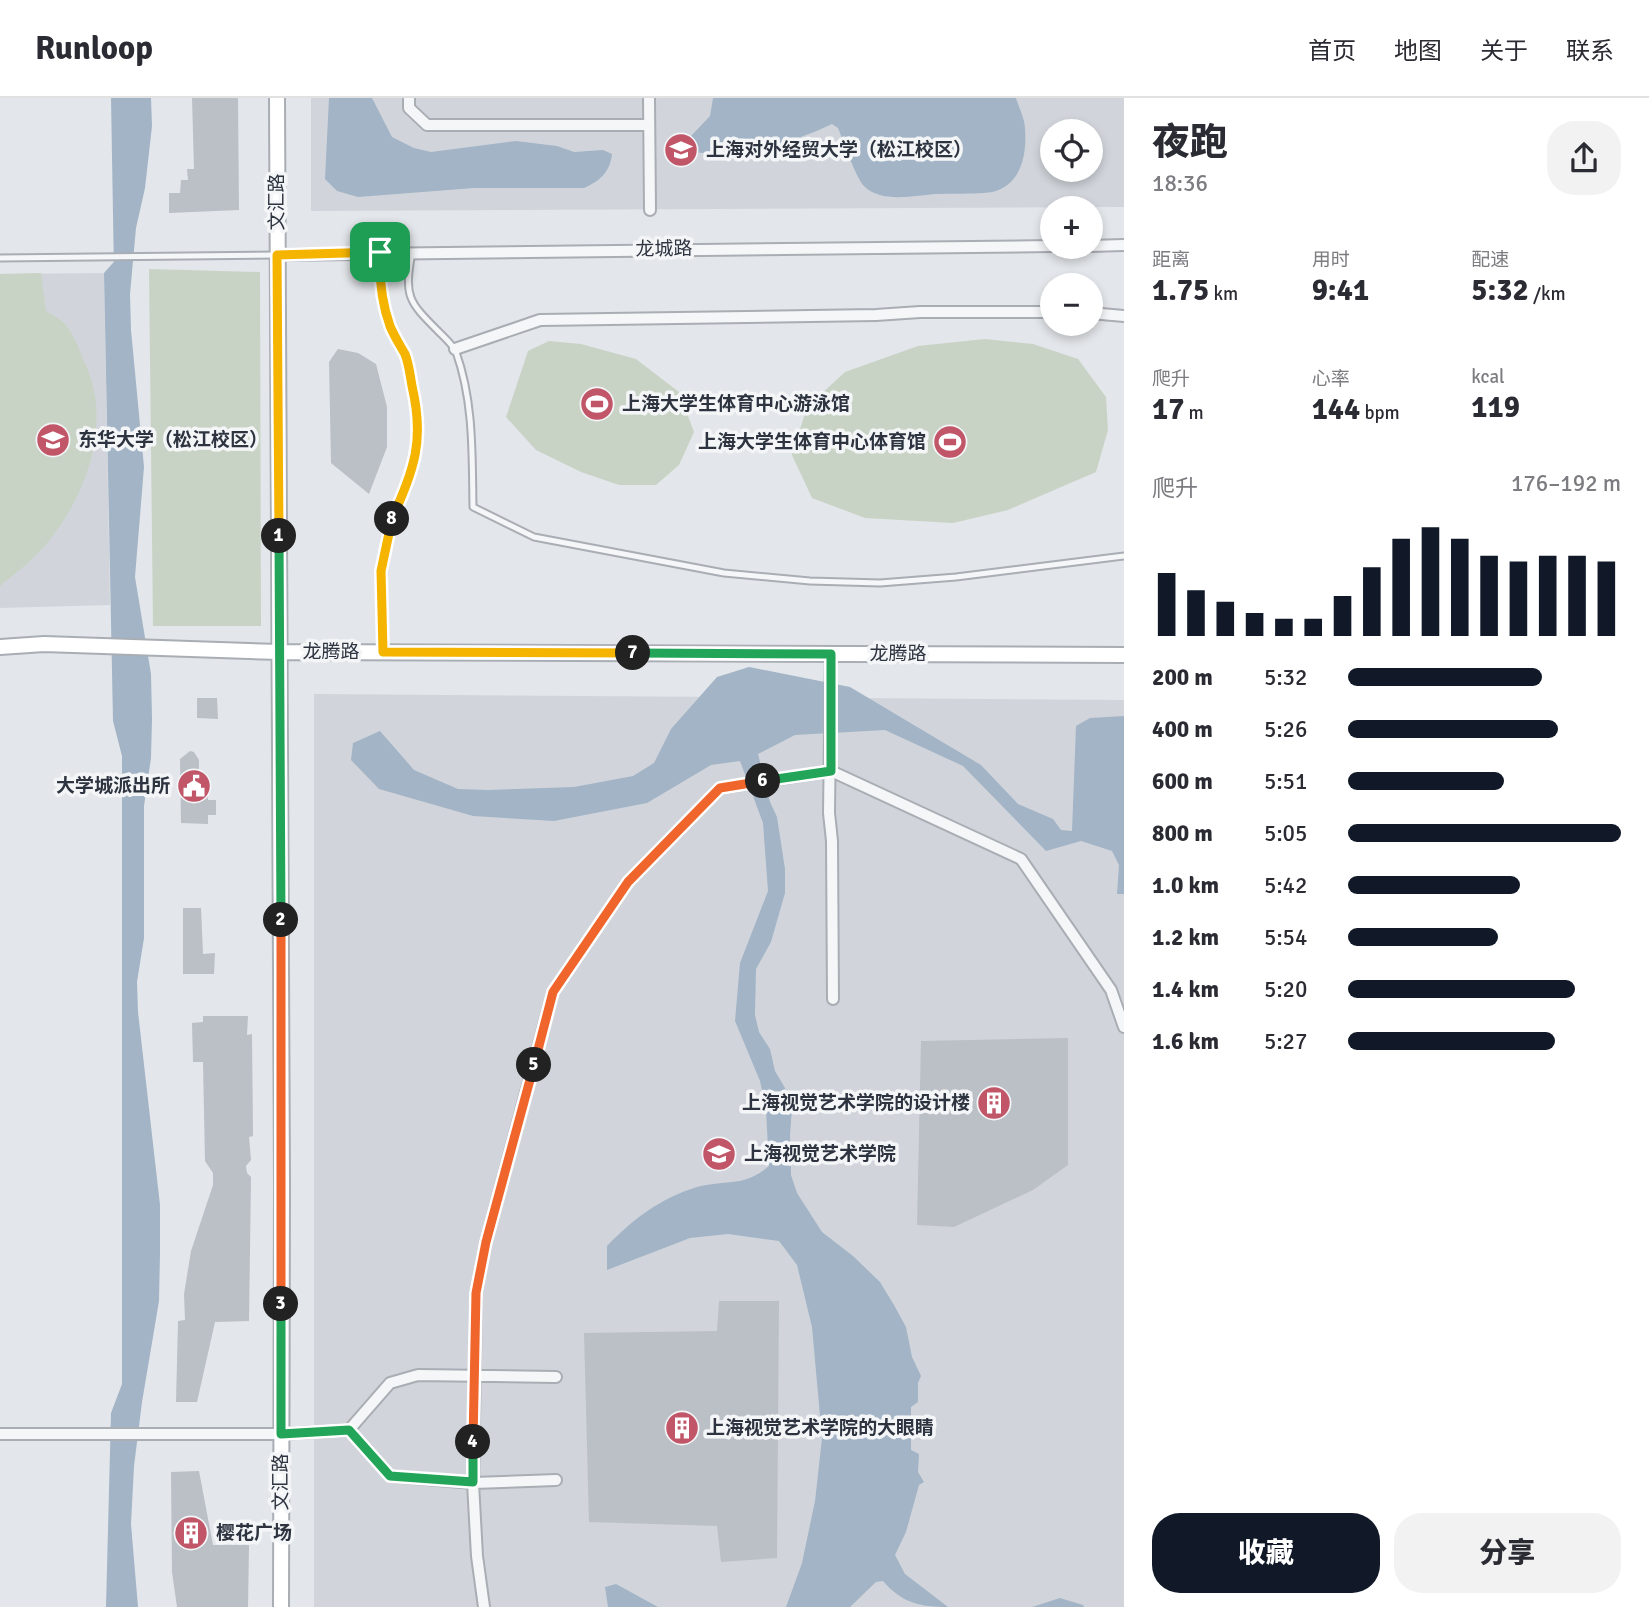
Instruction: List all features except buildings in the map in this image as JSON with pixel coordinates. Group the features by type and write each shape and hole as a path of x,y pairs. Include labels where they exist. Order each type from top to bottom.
{"main road":[{"name":"文汇路","path":"277,98 282,1185 281,1607"},
{"name":"龙腾路","path":"0,648 44,644 279,652 1124,654"}],"street":[{"path":"409,98 409,108 427,125 649,125"},
{"path":"649,98 650,210"},
{"path":"1103,246 1124,245"},
{"name":"龙城路","path":"277,255 1040,246"},
{"path":"455,349 540,320 1040,312"},
{"path":"1103,314 1124,316"},
{"path":"831,654 829,813 832,841 833,999"},
{"path":"484,1607 477,1556 473,1482 476,1293 486,1242 553,992 628,882 720,788 831,771 1021,859 1111,990 1124,1027"},
{"path":"0,1434 281,1434 349,1430 390,1383 418,1375 556,1377"},
{"path":"349,1430 390,1476 473,1482 556,1480"}],"lane":[{"path":"380,252 379,275 383,301 391,327 406,357 418,412 419,442 411,477 389,525 381,571 383,652"},
{"path":"412,252 407,281 413,306 455,349 471,426 473,507 534,537 724,573 810,581 880,583 943,578 1124,556"},
{"path":"0,258 277,255"}],"shaded area":[{"name":"上海对外经贸大学（松江校区）","path":"311,98 1124,98 1124,207 1103,207 1103,196 1040,196 1040,207 311,211"},
{"name":"东华大学（松江校区）","path":"104,273 110,605 0,608 0,274"},
{"name":"上海视觉艺术学院","path":"314,694 1124,700 1124,1607 314,1607"}],"green space":[{"path":"149,269 260,272 261,626 153,626"},
{"name":"东华大学（松江校区）","path":"41,273 46,311 62,321 70,331 92,384 96,432 85,479 62,523 37,554 0,586 0,274"},
{"name":"上海大学生体育中心体育馆","path":"985,339 1033,344 1078,359 1106,397 1108,430 1096,472 1008,510 953,523 865,518 812,498 792,455 807,407 845,372 918,346"},
{"name":"上海大学生体育中心游泳馆","path":"549,341 581,344 636,359 679,392 694,432 679,465 656,485 619,485 581,472 536,450 506,417 528,351"}],"water":[{"path":"120,98 151,98 152,126 145,188 136,228 130,294 144,467 135,577 151,674 152,719 151,758 144,806 144,938 137,982 160,1205 159,1301 134,1466 131,1524 138,1607 106,1607 111,1413 122,1384 122,756 113,721 104,273 120,255"},
{"path":"329,98 372,98 392,137 414,148 431,152 516,141 557,146 574,152 603,150 612,154 611,160 603,175 584,188 474,188 358,197 337,191 325,179"},
{"path":"713,98 1016,98 1025,125 1024,157 1012,181 996,191 889,197 871,192 864,186 838,128 832,124 799,138 764,148 728,153 693,152 691,136 710,116"},
{"path":"749,667 850,687 981,765 1018,804 1053,819 1061,830 1072,831 1076,726 1090,718 1124,716 1124,894 1117,894 1119,865 1112,851 1081,841 1046,851 963,766 885,730 795,735 758,754 770,802 777,817 785,869 785,893 771,942 756,969 755,1015 759,1032 770,1049 775,1071 792,1108 791,1175 797,1193 822,1232 880,1282 906,1327 912,1357 921,1376 918,1383 918,1402 911,1407 911,1450 919,1454 918,1472 924,1482 919,1485 906,1532 895,1555 905,1574 948,1607 912,1602 897,1594 883,1581 876,1582 850,1607 786,1607 802,1563 815,1501 822,1438 812,1327 797,1265 779,1241 728,1234 690,1238 607,1270 607,1246 648,1210 697,1187 742,1180 769,1166 766,1110 760,1081 735,1021 740,963 768,891 763,823 740,761 711,765 647,803 554,821 473,816 379,789 351,760 353,743 380,731 414,770 458,789 574,787 633,776 654,763 671,729 717,677"},
{"path":"616,1584 658,1607 608,1607 605,1587"},
{"path":"1060,1598 1084,1607 1032,1607"}],"waterway":[{"path":"118,98 121,272"}],"place":[{"name":"上海对外经贸大学（松江校区）","path":"681,150"},
{"name":"上海大学生体育中心游泳馆","path":"597,404"},
{"name":"东华大学（松江校区）","path":"53,440"},
{"name":"上海大学生体育中心体育馆","path":"950,442"},
{"name":"大学城派出所","path":"194,786"},
{"name":"上海视觉艺术学院的设计楼","path":"994,1103"},
{"name":"上海视觉艺术学院","path":"719,1154"},
{"name":"上海视觉艺术学院的大眼睛","path":"682,1428"},
{"name":"樱花广场","path":"191,1533"}],"route":[{"path":"380,252 379,275 383,301 391,327 406,357 418,412 419,442 411,477 389,525 381,571 383,652 831,654 831,771 720,788 628,882 553,992 486,1242 476,1293 473,1482 390,1476 349,1430 281,1434 277,255 380,252"}]}
